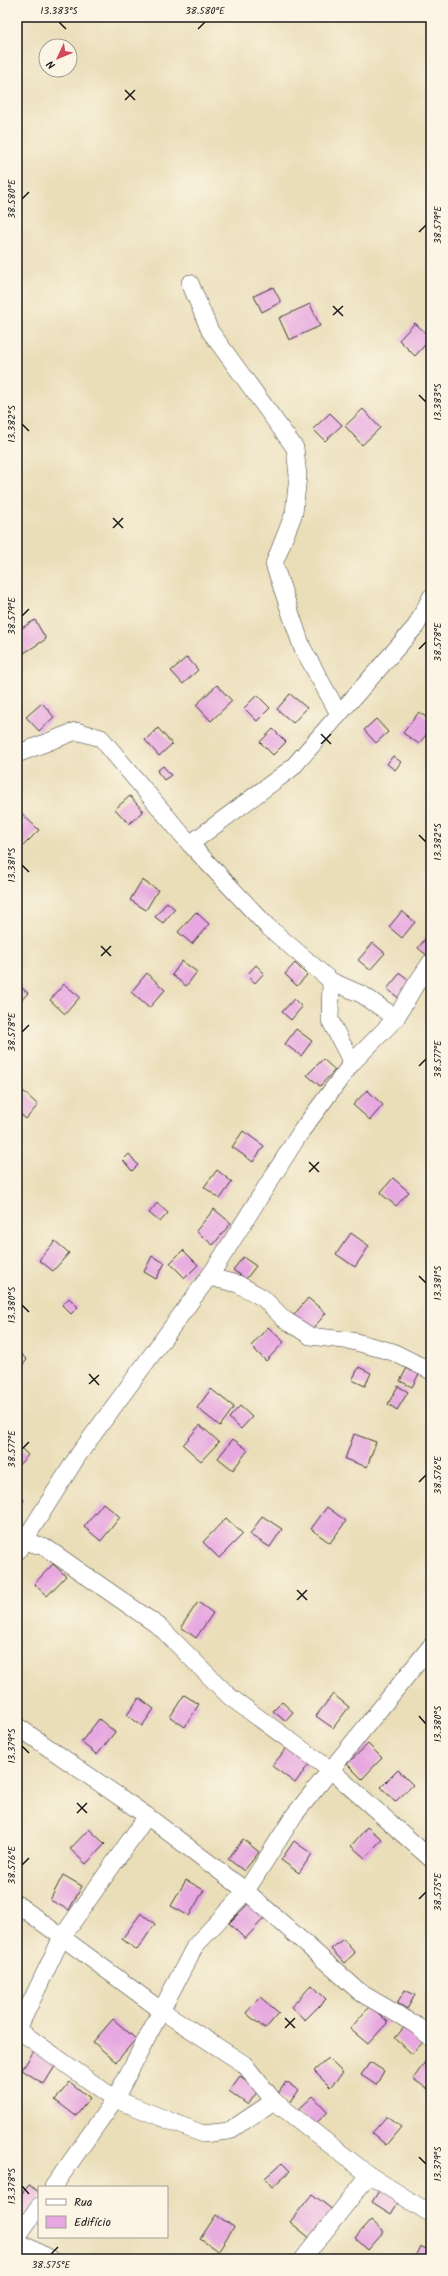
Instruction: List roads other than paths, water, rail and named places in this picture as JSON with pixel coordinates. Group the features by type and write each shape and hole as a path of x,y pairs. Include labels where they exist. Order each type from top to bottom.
{"street":[{"path":"190,283 210,331 295,448 298,476 294,513 274,564 302,647 339,714"},
{"path":"190,844 292,768 416,626 431,597"},
{"path":"17,754 76,731 101,738 190,844 267,926 331,981 363,995 396,1018"},
{"path":"431,962 396,1018 352,1063 298,1136 209,1277 79,1454 19,1544 45,1547 160,1627 230,1697 332,1771 431,1859"},
{"path":"331,981 330,1020 352,1063"},
{"path":"209,1277 238,1284 263,1298 284,1319 310,1336 352,1341 394,1352 431,1371"},
{"path":"53,2186 115,2099 162,2011 194,1946 246,1891 296,1814 431,1646"},
{"path":"17,1726 147,1816 246,1891 360,1993 416,2025 431,2038"},
{"path":"147,1816 62,1937 17,2030 115,2099 203,2134 229,2131 274,2102"},
{"path":"17,1904 162,2011 244,2064 274,2102 369,2175 431,2214"},
{"path":"303,2259 369,2175"},
{"path":"17,2237 38,2207"},
{"path":"17,2241 50,2259"}]}
